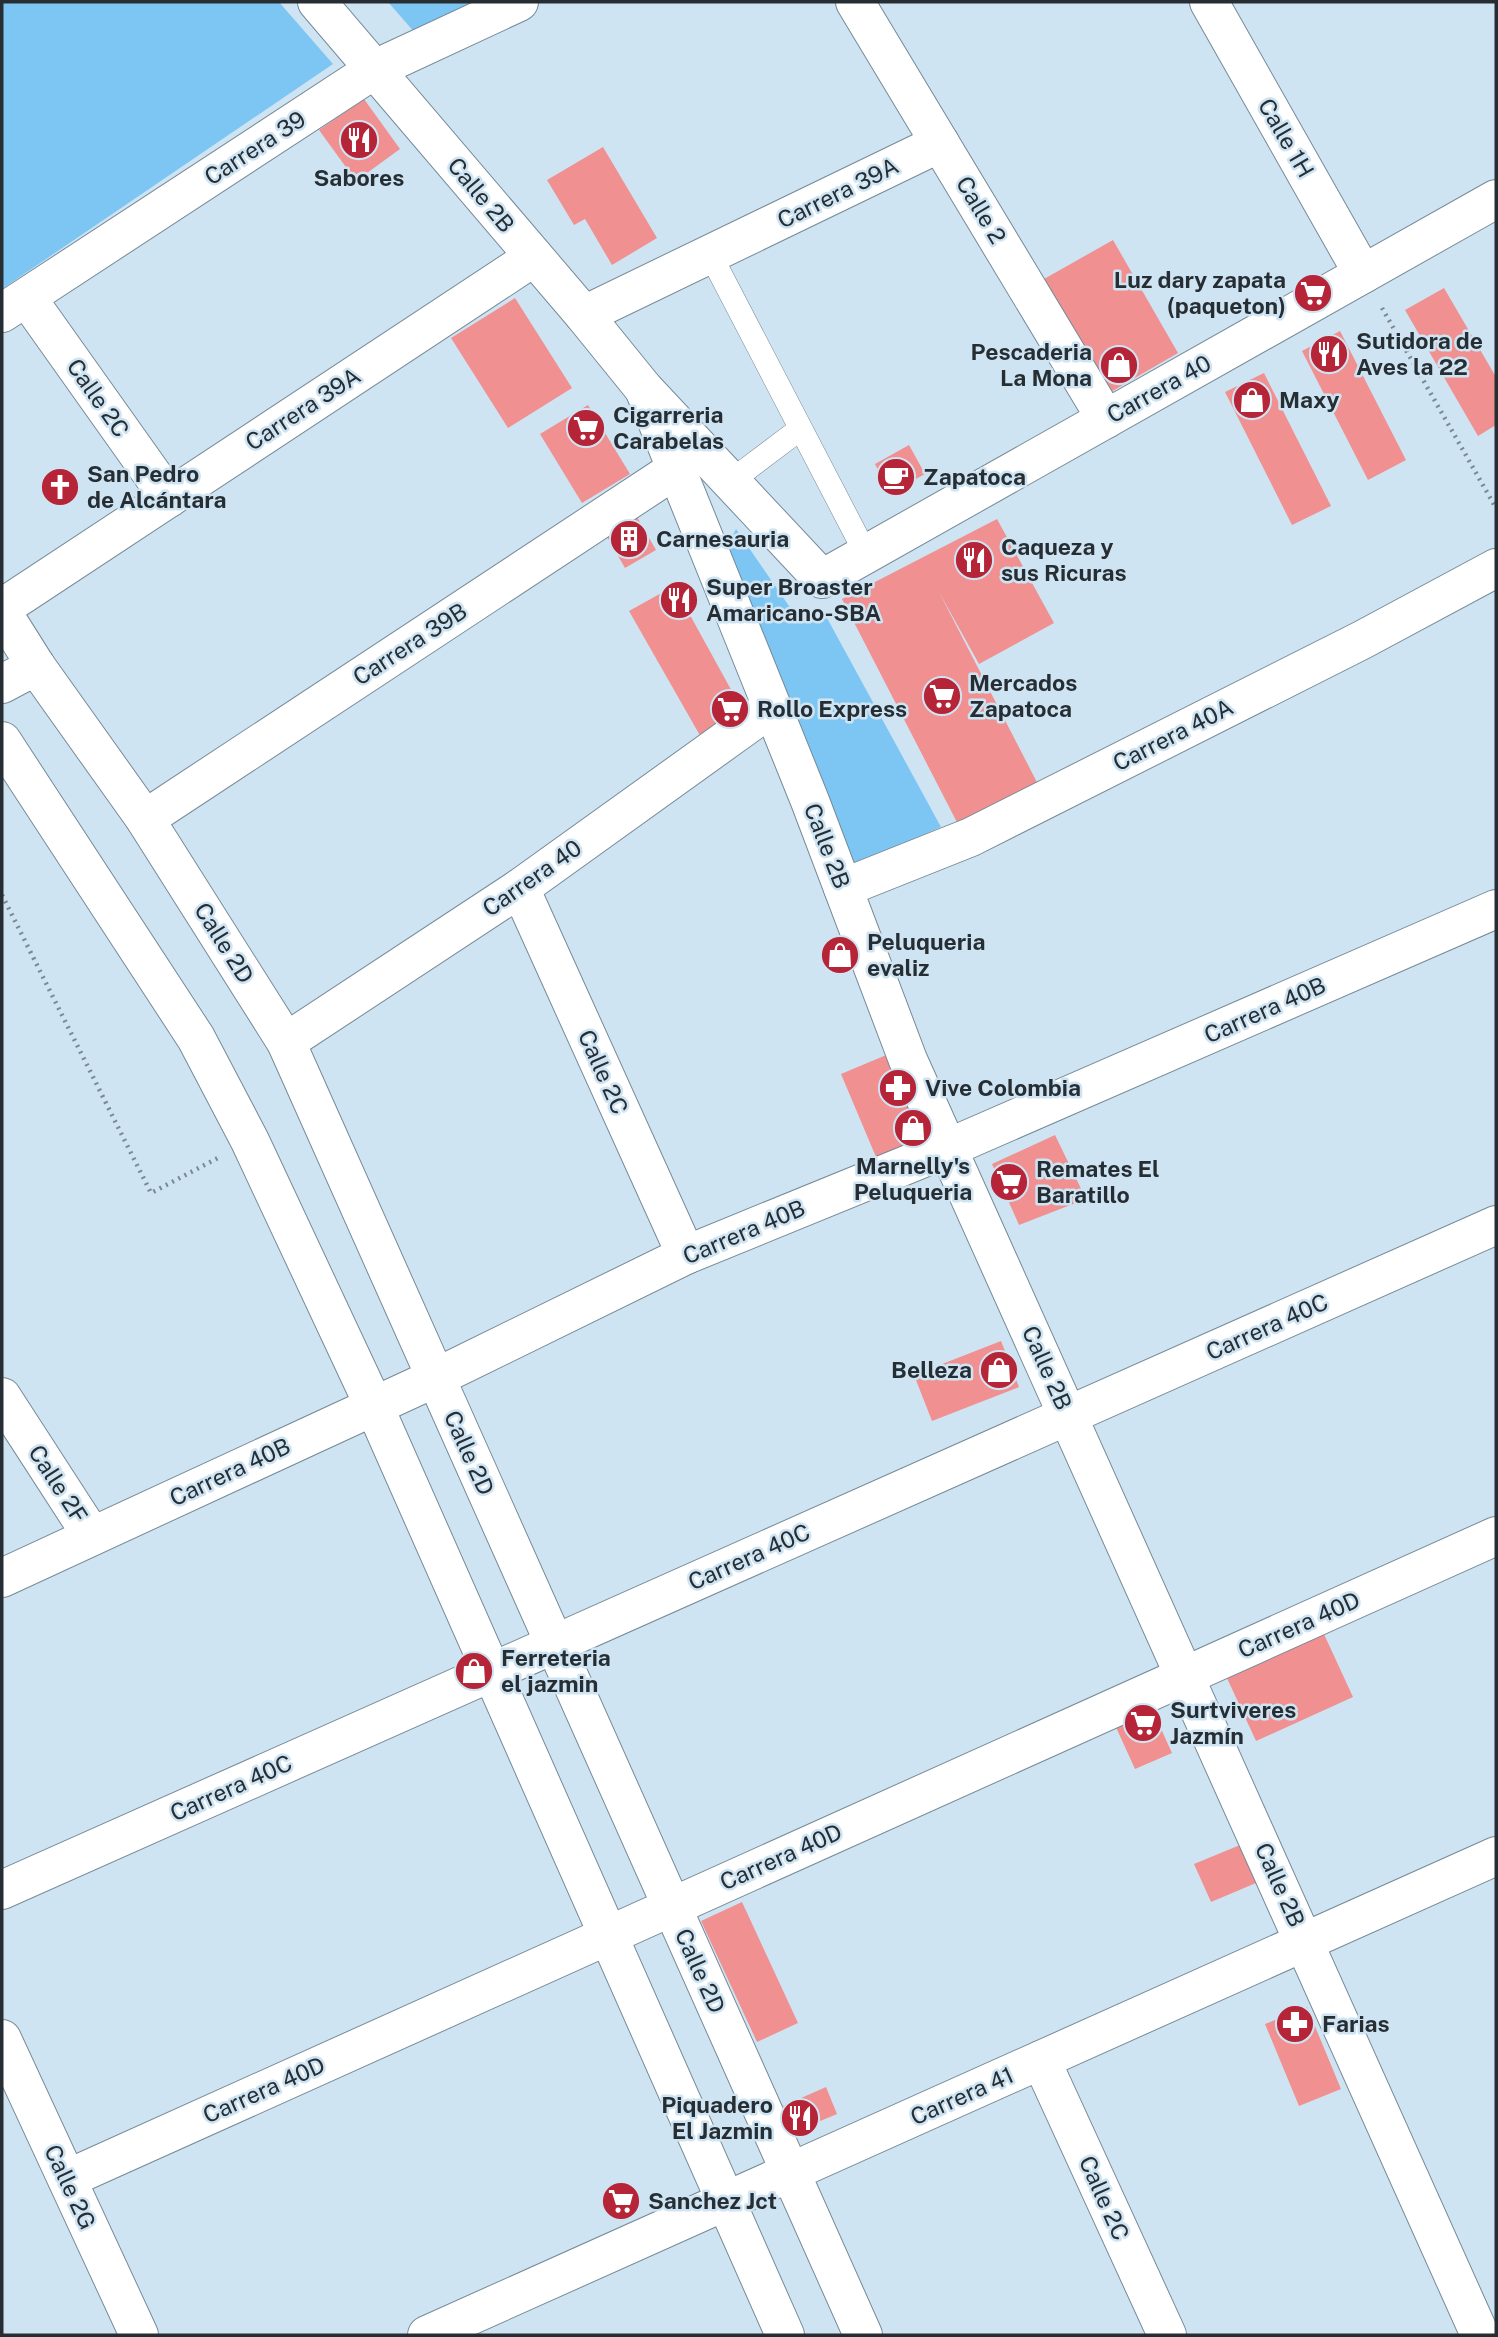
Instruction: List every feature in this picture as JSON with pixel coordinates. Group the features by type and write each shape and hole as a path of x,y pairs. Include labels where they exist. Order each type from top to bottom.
{"street":[{"name":"Calle 2B","path":"317,2 644,389 822,579"},
{"name":"Carrera 39","path":"14,305 375,69 519,2"},
{"name":"Calle 2","path":"855,2 1107,419"},
{"name":"Calle 1H","path":"1209,2 1363,274"},
{"name":"Carrera 39A","path":"584,315 940,143"},
{"name":"Carrera 40","path":"822,579 1496,199"},
{"name":"Carrera 39A","path":"2,610 534,257"},
{"name":"Calle 2C","path":"14,305 169,498"},
{"name":"Calle 2B","path":"644,389 772,707 908,1060 1480,2335"},
{"name":"Carrera 39B","path":"145,818 676,469"},
{"name":"Carrera 40A","path":"843,888 971,837 1350,646 1496,568"},
{"name":"Calle 2D","path":"2,610 36,666 145,818 286,1042 863,2335"},
{"path":"2,684 36,666"},
{"name":"Carrera 40","path":"286,1042 520,888 772,707"},
{"path":"2,741 196,1038 250,1141 374,1406 785,2335"},
{"name":"Calle 2C","path":"520,888 686,1255"},
{"name":"Carrera 40B","path":"2,1578 435,1378 686,1255 947,1149 1496,909"},
{"name":"Carrera 40C","path":"2,1890 1496,1225"},
{"name":"Calle 2F","path":"2,1397 92,1536"},
{"name":"Carrera 40D","path":"67,2179 1496,1536"},
{"name":"Carrera 41","path":"427,2335 466,2327 726,2201 1496,1856"},
{"name":"Calle 2G","path":"2,2039 139,2335"},
{"name":"Calle 2C","path":"1041,2060 1167,2335"}],"lane":[{"path":"710,254 866,554"},
{"path":"731,481 800,429"}],"path":[{"path":"1363,274 1496,508"},
{"path":"2,894 152,1193 250,1141"}],"shaded area":[{"path":"2,2 279,2 333,64 2,289"},
{"path":"388,2 479,2 416,34"},
{"path":"736,529 800,622 827,618 941,827 850,867 728,545"}],"building":[{"name":"Sabores","path":"364,99 400,149 356,181 319,130"},
{"path":"603,147 657,238 612,265 585,219 574,225 547,180"},
{"path":"1113,240 1178,353 1109,393 1044,279"},
{"path":"1444,288 1496,377 1496,425 1478,436 1405,310"},
{"path":"515,298 572,388 508,428 451,338"},
{"path":"1340,331 1406,460 1368,480 1302,351"},
{"path":"1264,373 1331,506 1292,525 1225,392"},
{"path":"588,405 630,474 582,503 540,434"},
{"path":"909,445 925,474 890,493 875,464"},
{"name":"Carnesauria","path":"633,510 656,550 625,568 602,528"},
{"name":"Mercados Zapatoca","path":"997,519 1054,623 979,664 939,592 1042,792 962,832 842,599"},
{"path":"674,586 745,715 702,739 629,611"},
{"path":"891,1053 926,1136 876,1157 841,1074"},
{"path":"1055,1135 1086,1199 1019,1225 992,1164"},
{"path":"1001,1341 1019,1387 932,1421 914,1375"},
{"path":"1323,1632 1353,1697 1256,1741 1226,1676"},
{"path":"1152,1709 1172,1753 1135,1769 1115,1725"},
{"path":"1240,1845 1256,1883 1211,1902 1194,1864"},
{"path":"742,1902 798,2023 757,2042 701,1921"},
{"path":"1307,2007 1341,2089 1299,2106 1265,2024"},
{"path":"826,2087 837,2114 794,2132 783,2106"}],"place":[{"name":"Sabores","path":"359,140"},
{"name":"Luz dary zapata (paqueton)","path":"1313,293"},
{"name":"Sutidora de Aves la 22","path":"1329,354"},
{"name":"Pescaderia La Mona","path":"1119,365"},
{"name":"Maxy","path":"1252,400"},
{"name":"Cigarreria Carabelas","path":"586,428"},
{"name":"Zapatoca","path":"896,477"},
{"name":"San Pedro de Alcántara","path":"60,487"},
{"name":"Carnesauria","path":"629,539"},
{"name":"Caqueza y sus Ricuras","path":"974,560"},
{"name":"Super Broaster Amaricano-SBA","path":"679,600"},
{"name":"Mercados Zapatoca","path":"942,696"},
{"name":"Rollo Express","path":"730,709"},
{"name":"Peluqueria evaliz","path":"840,955"},
{"name":"Vive Colombia","path":"898,1088"},
{"name":"Marnelly's Peluqueria","path":"913,1128"},
{"name":"Remates El Baratillo","path":"1009,1182"},
{"name":"Belleza","path":"999,1370"},
{"name":"Ferreteria el jazmin","path":"474,1671"},
{"name":"Surtviveres Jazmín","path":"1143,1723"},
{"name":"Farias","path":"1295,2024"},
{"name":"Piquadero El Jazmin","path":"800,2118"},
{"name":"Sanchez Jct","path":"621,2201"}]}
